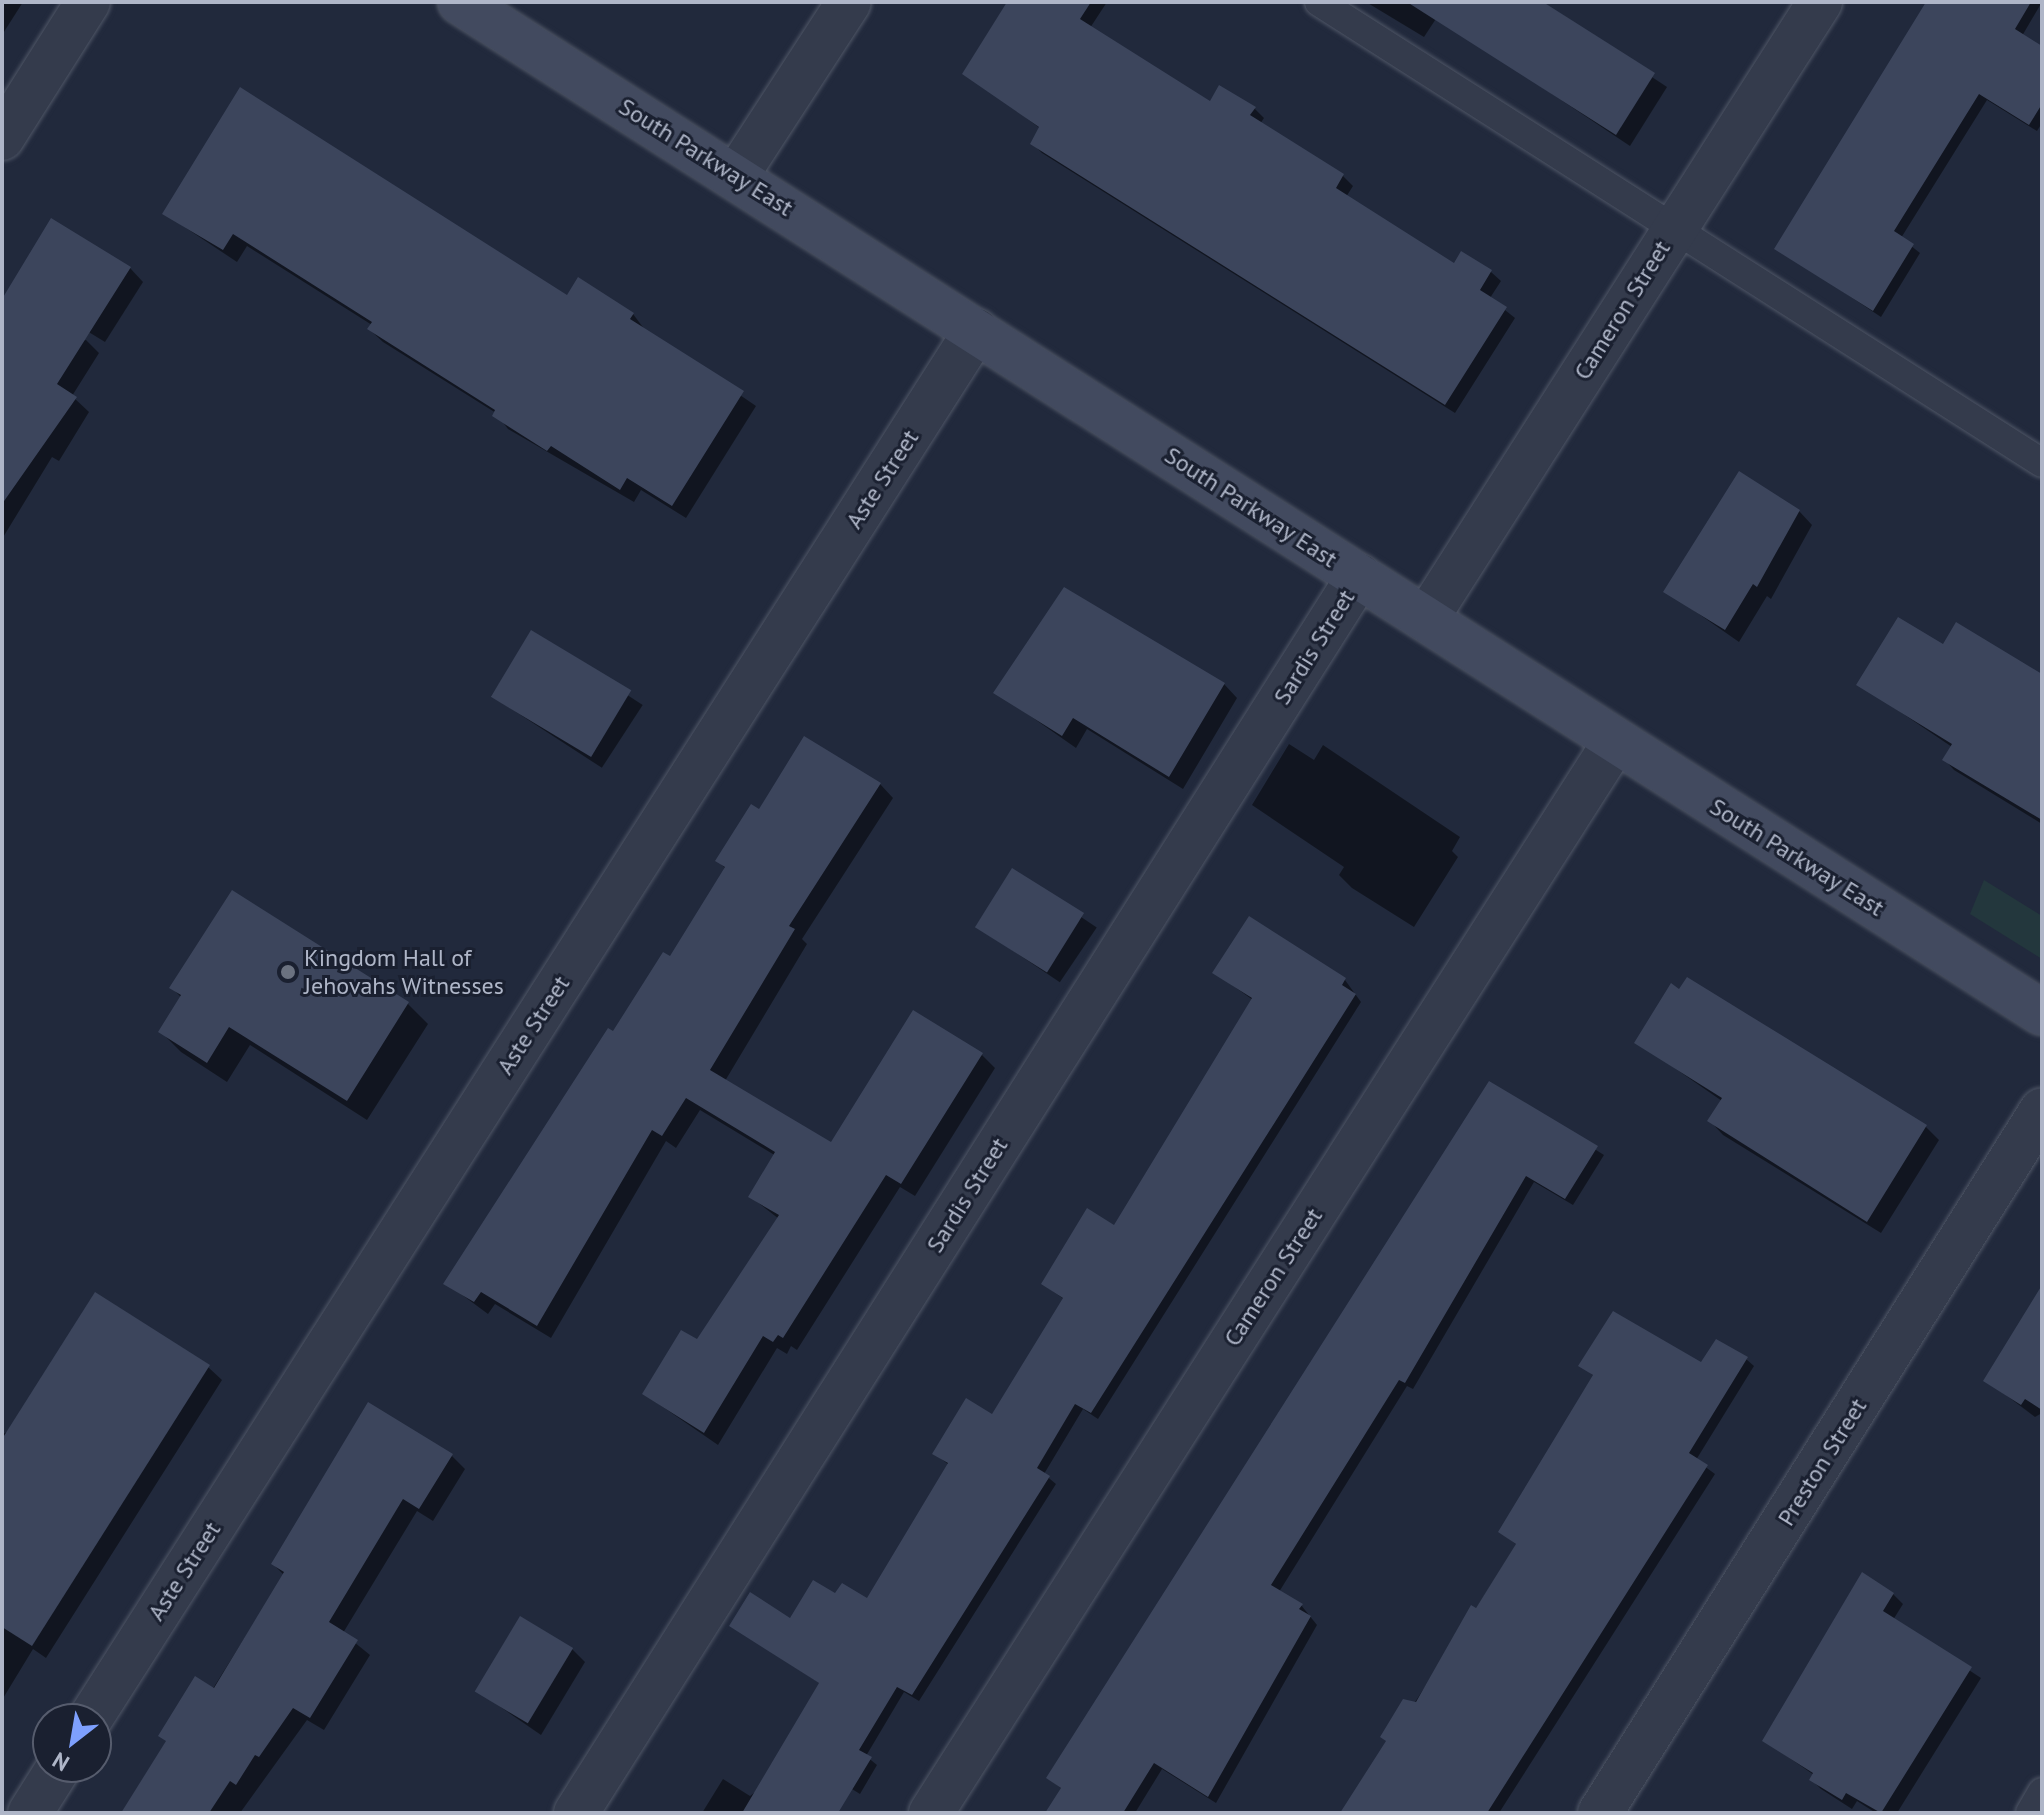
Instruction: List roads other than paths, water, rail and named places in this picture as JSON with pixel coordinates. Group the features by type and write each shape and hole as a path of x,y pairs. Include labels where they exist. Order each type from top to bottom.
{"main road":[{"name":"South Parkway East","path":"460,2 2042,1013"}],"street":[{"path":"2,138 88,2"},
{"path":"736,176 849,2"},
{"name":"Cameron Street","path":"1426,619 1820,2"},
{"name":"Aste Street","path":"100,1703 976,331"},
{"name":"Sardis Street","path":"576,1813 1359,576"},
{"name":"Cameron Street","path":"931,1813 1615,742"},
{"name":"Preston Street","path":"1600,1813 2042,1110"},
{"path":"30,1813 49,1783"}],"lane":[{"path":"1319,2 2042,463"},
{"path":"2030,1813 2042,1792"}],"place":[{"name":"Kingdom Hall of Jehovahs Witnesses","path":"288,972"}]}
